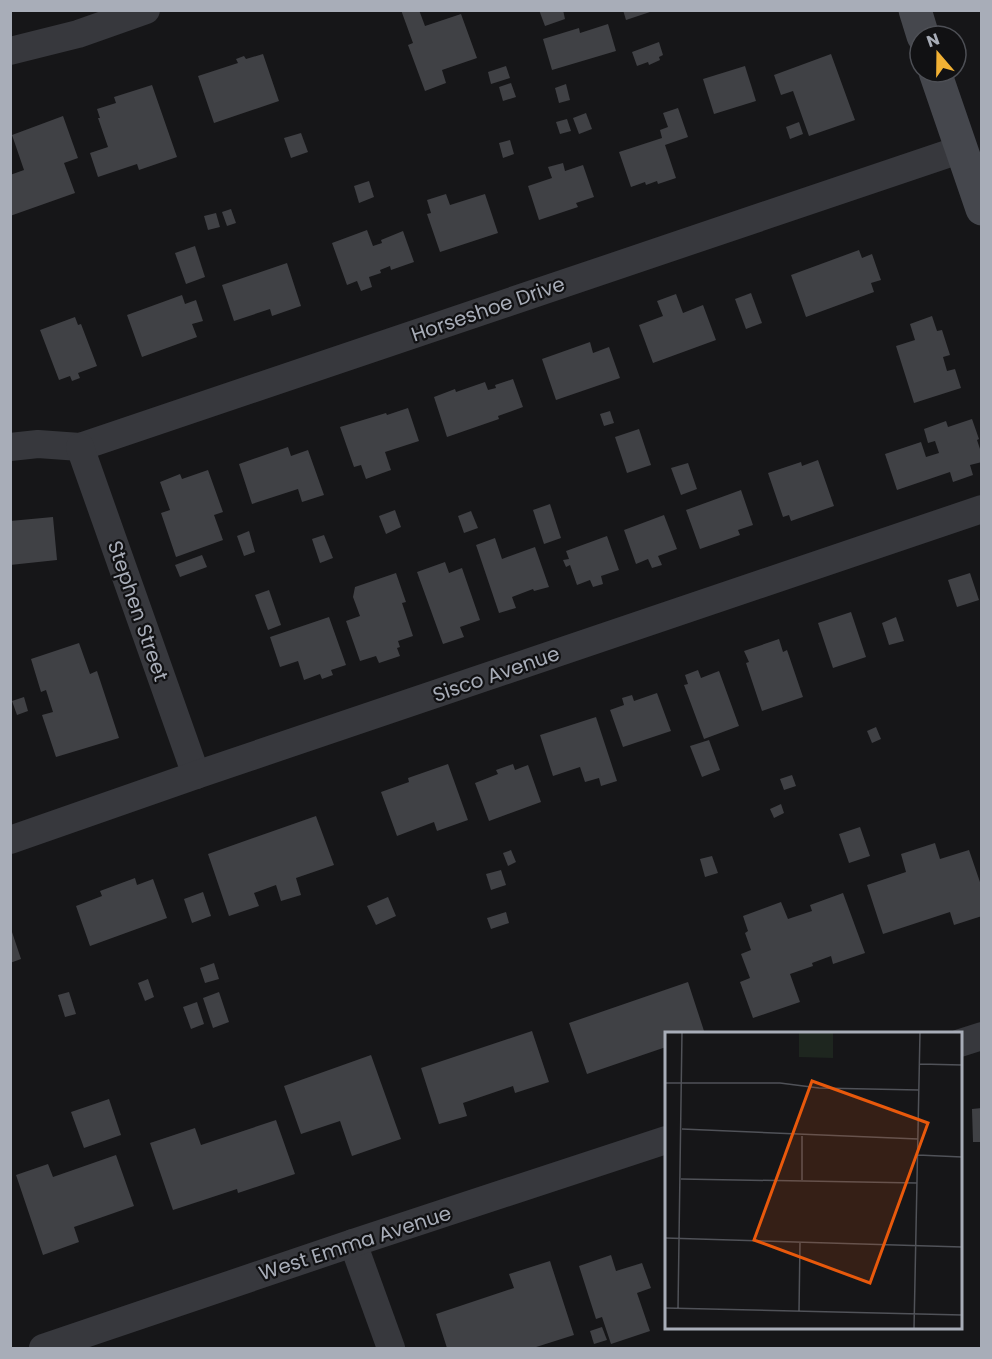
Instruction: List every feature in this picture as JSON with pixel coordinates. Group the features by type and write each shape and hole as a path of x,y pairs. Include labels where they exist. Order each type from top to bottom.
{"street":[{"path":"10,51 78,34 146,10"},
{"path":"940,84 981,209"},
{"name":"Horseshoe Drive","path":"10,447 38,444 80,447 962,150"},
{"name":"Stephen Street","path":"80,447 196,775"},
{"name":"Sisco Avenue","path":"10,840 981,509"},
{"path":"962,1042 981,1036"},
{"name":"West Emma Avenue","path":"43,1348 665,1140"},
{"path":"353,1243 391,1348"}],"building":[{"path":"401,10 419,10 425,26 461,14 477,58 442,70 446,83 425,91 408,45 413,43"},
{"path":"539,10 563,10 565,19 545,26"},
{"path":"623,10 653,10 653,11 626,20"},
{"path":"608,24 616,51 552,70 543,39 579,28 580,33"},
{"path":"659,42 663,55 659,57 660,60 649,65 648,62 637,66 632,52"},
{"path":"263,54 279,101 214,123 198,76 238,63 236,59 244,56 246,59"},
{"path":"831,54 855,120 809,136 793,91 781,95 774,75"},
{"path":"506,66 510,78 491,84 488,72"},
{"path":"745,66 756,101 714,114 703,79"},
{"path":"511,83 516,97 503,101 499,87"},
{"path":"566,84 570,100 559,103 555,88"},
{"path":"152,85 177,157 139,170 137,164 98,177 90,153 108,147 97,109 116,103 114,97"},
{"path":"678,108 688,137 665,145 676,178 658,184 657,181 646,185 645,182 631,187 619,152 662,138 660,130 668,127 663,113"},
{"path":"586,113 592,129 579,134 573,118"},
{"path":"63,116 78,158 64,163 75,193 10,216 10,175 24,170 12,135"},
{"path":"567,119 571,131 560,134 556,122"},
{"path":"799,122 803,134 790,139 786,127"},
{"path":"301,133 308,152 291,158 284,138"},
{"path":"510,140 514,154 503,158 499,143"},
{"path":"563,163 565,171 583,165 594,197 576,203 578,207 539,220 528,186 552,178 548,167"},
{"path":"369,181 374,197 359,203 354,186"},
{"path":"446,194 450,205 485,194 498,233 440,252 427,214 431,213 427,200"},
{"path":"231,209 236,223 227,226 222,212"},
{"path":"216,213 220,227 208,230 204,216"},
{"path":"367,230 373,246 403,231 414,262 391,270 390,266 380,270 381,273 369,277 372,287 361,291 357,281 347,285 332,243"},
{"path":"195,246 205,277 186,284 175,253"},
{"path":"859,250 862,258 872,254 881,280 871,283 874,292 806,317 791,275"},
{"path":"287,263 301,306 272,316 270,309 234,321 222,285"},
{"path":"751,293 762,323 746,329 735,299"},
{"path":"676,294 683,313 703,305 716,340 653,363 639,325 663,316 657,301"},
{"path":"182,295 185,304 196,300 203,321 192,324 197,337 142,357 127,315"},
{"path":"932,316 937,331 942,330 950,355 943,357 947,371 955,369 961,388 914,403 896,346 915,340 910,324"},
{"path":"75,317 78,325 81,324 97,366 78,373 80,378 72,381 70,376 59,380 40,330"},
{"path":"590,342 593,353 609,347 620,378 556,400 542,359"},
{"path":"513,379 523,407 498,416 499,419 447,437 434,397 485,382 488,390"},
{"path":"408,408 419,441 385,452 391,470 366,479 361,465 354,467 340,427"},
{"path":"610,411 614,423 604,426 600,414"},
{"path":"972,419 982,455 982,462 970,465 973,475 953,482 950,472 897,490 885,454 921,442 926,457 939,453 935,441 928,443 924,429 946,421 948,427"},
{"path":"639,429 651,465 627,473 615,437"},
{"path":"288,447 291,456 308,450 324,495 302,502 298,489 252,504 239,464"},
{"path":"818,460 834,506 791,521 789,515 783,517 768,473 801,462 802,466"},
{"path":"688,463 697,489 681,495 671,468"},
{"path":"208,470 223,512 214,515 223,540 176,557 161,513 170,510 160,482 180,474 182,479"},
{"path":"741,490 753,525 738,530 740,535 700,549 686,510"},
{"path":"550,504 561,538 544,544 533,510"},
{"path":"395,510 401,527 386,534 379,516"},
{"path":"471,511 478,528 464,533 458,516"},
{"path":"664,515 677,549 658,556 662,565 652,568 648,559 636,564 624,530"},
{"path":"53,517 57,560 10,565 10,521"},
{"path":"249,531 255,552 244,556 237,536"},
{"path":"324,535 333,558 320,563 312,539"},
{"path":"607,536 619,570 601,576 603,584 593,587 590,580 577,585 570,565 566,567 563,560 569,559 566,551"},
{"path":"495,538 502,559 535,547 549,587 534,591 533,589 512,597 516,608 499,613 476,545"},
{"path":"202,555 207,567 180,577 175,565"},
{"path":"445,562 449,573 462,568 480,620 460,627 464,637 443,644 417,572"},
{"path":"396,573 406,602 402,603 413,636 398,641 400,647 397,648 400,656 379,663 376,656 360,661 346,621 360,616 353,597 355,587"},
{"path":"970,573 979,600 957,607 948,580"},
{"path":"269,590 281,625 268,630 255,595"},
{"path":"851,612 866,657 833,668 818,623"},
{"path":"329,617 346,665 331,670 333,675 322,679 320,674 304,680 298,661 280,667 270,637"},
{"path":"896,617 904,641 889,645 882,623"},
{"path":"779,639 783,652 787,650 803,697 762,711 744,651"},
{"path":"79,643 90,674 97,671 119,738 56,757 42,715 53,712 46,690 41,692 31,659"},
{"path":"698,670 701,678 719,671 739,726 704,739 684,685 688,684 685,675"},
{"path":"657,693 671,731 623,747 610,710 624,705 622,698 632,695 634,701"},
{"path":"24,697 28,711 17,715 12,701"},
{"path":"596,717 617,781 601,786 599,778 585,782 580,767 553,776 540,735"},
{"path":"876,727 881,739 872,743 867,731"},
{"path":"709,740 720,770 702,777 690,746"},
{"path":"448,764 468,820 437,831 434,822 397,836 381,792 409,782 408,778"},
{"path":"513,764 515,770 528,765 541,802 489,821 475,783 498,774 496,770"},
{"path":"792,775 796,786 784,790 780,779"},
{"path":"781,804 784,813 774,818 770,809"},
{"path":"316,816 334,865 296,878 301,895 281,901 276,885 254,893 259,906 229,916 208,854"},
{"path":"860,827 870,856 849,863 839,834"},
{"path":"935,843 940,859 969,850 982,888 982,916 954,925 950,912 883,934 867,885 906,872 901,854"},
{"path":"511,850 516,862 508,866 503,853"},
{"path":"712,856 718,873 705,877 700,859"},
{"path":"501,870 506,885 491,890 486,874"},
{"path":"135,878 137,885 153,879 167,918 90,946 76,906 102,896 100,891"},
{"path":"203,892 211,916 192,923 184,899"},
{"path":"843,893 865,953 833,964 831,956 812,963 813,966 790,974 800,1002 753,1018 740,982 750,978 741,954 751,950 745,933 748,931 743,916 781,902 788,919 812,911 810,905"},
{"path":"388,897 396,916 376,925 367,906"},
{"path":"506,912 509,923 491,929 487,918"},
{"path":"10,930 21,959 10,963"},
{"path":"214,963 219,979 205,983 200,968"},
{"path":"148,979 154,997 145,1001 138,983"},
{"path":"688,982 704,1032 665,1032 665,1047 587,1074 569,1023"},
{"path":"69,992 76,1014 65,1017 58,995"},
{"path":"219,992 229,1022 213,1028 203,998"},
{"path":"197,1002 204,1024 191,1029 183,1007"},
{"path":"532,1031 549,1082 515,1093 513,1086 463,1103 467,1116 439,1124 421,1068"},
{"path":"371,1055 401,1139 352,1156 340,1121 301,1134 284,1086"},
{"path":"109,1099 121,1135 84,1148 71,1112"},
{"path":"982,1108 982,1142 973,1142 972,1109"},
{"path":"276,1120 295,1174 238,1193 237,1189 173,1210 150,1143 195,1128 201,1145"},
{"path":"116,1155 134,1206 74,1227 79,1242 43,1255 16,1175 48,1164 53,1177"},
{"path":"611,1255 616,1271 642,1263 651,1288 637,1293 650,1331 611,1344 602,1317 596,1319 579,1266"},
{"path":"550,1261 574,1335 533,1348 447,1348 436,1314 514,1288 509,1274"},
{"path":"602,1327 607,1340 594,1344 590,1331"}]}
